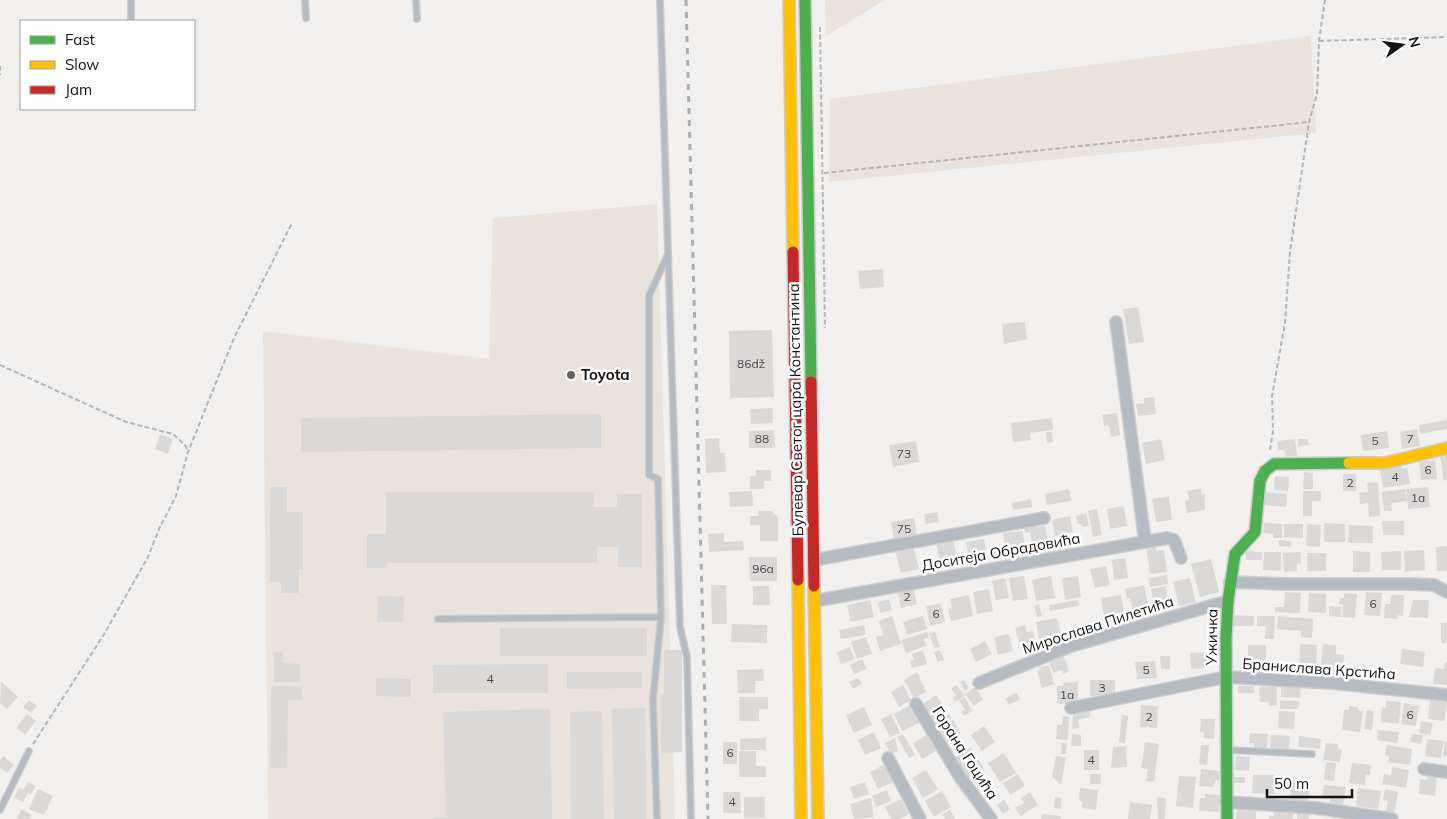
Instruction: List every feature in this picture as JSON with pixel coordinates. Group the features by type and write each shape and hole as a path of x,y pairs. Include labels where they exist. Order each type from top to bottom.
{"main road":[{"name":"Булевар Светог цара Константина","path":"789,0 800,819"},
{"name":"Булевар Светог цара Константина","path":"805,0 818,819"},
{"path":"1267,467 1283,463 1322,465 1385,463 1447,448"},
{"name":"Ужичка","path":"1227,819 1226,677 1230,582 1235,554 1255,532 1260,480 1267,467"}],"street":[{"path":"1116,322 1145,541"},
{"path":"814,560 1044,518"},
{"name":"Доситеја Обрадовића","path":"814,600 1145,541 1174,540 1181,558"},
{"path":"1230,582 1434,585 1447,592"},
{"name":"Мирослава Пилетића","path":"979,683 1070,646 1228,601"},
{"name":"Бранислава Крстића","path":"1071,708 1226,677 1332,683 1447,695"},
{"name":"Горана Гоцића","path":"916,704 960,777 991,819"},
{"path":"888,758 920,819"},
{"path":"1424,769 1447,772"},
{"path":"1226,802 1316,808 1392,819"}],"lane":[{"path":"131,0 131,20"},
{"path":"305,0 306,18"},
{"path":"416,0 417,19"},
{"path":"660,0 680,626 687,658 691,819"},
{"path":"657,819 653,700 660,617 658,479 649,475 649,296 668,254"},
{"path":"438,619 660,617"},
{"path":"1226,750 1312,754"},
{"path":"0,810 29,751"}],"path":[{"path":"1267,467 1273,431 1272,396 1285,323 1290,252 1309,122 1317,94 1319,41 1325,0"},
{"path":"1319,41 1447,36"},
{"path":"0,66 0,75"},
{"path":"807,175 1309,122"},
{"path":"29,751 103,636 148,557 159,529 176,496 188,452 234,338 292,223"},
{"path":"0,365 126,422 173,434 185,444 188,452"}],"shaded area":[{"path":"825,0 885,0 826,36"},
{"path":"1311,36 1316,133 829,182 830,99"},
{"path":"657,204 675,819 268,819 263,331 489,359 493,218"}],"building":[{"path":"883,269 884,287 860,289 858,271"},
{"path":"1138,307 1144,342 1129,344 1123,309"},
{"path":"1025,322 1027,339 1004,344 1002,324"},
{"path":"772,330 774,397 730,398 729,331"},
{"path":"1154,397 1156,414 1138,416 1136,404 1144,403 1144,398"},
{"path":"773,408 773,423 751,424 750,409"},
{"path":"1117,413 1120,435 1111,437 1109,425 1104,426 1102,415"},
{"path":"601,414 601,448 301,452 301,418"},
{"path":"1052,418 1053,430 1030,433 1031,440 1013,442 1011,423"},
{"path":"1447,420 1447,429 1420,434 1419,425"},
{"path":"1417,429 1420,446 1402,449 1400,432"},
{"path":"774,430 775,448 749,448 749,431"},
{"path":"1387,431 1389,448 1363,451 1361,435"},
{"path":"1046,432 1052,432 1053,442 1047,443"},
{"path":"160,434 173,439 168,454 155,449"},
{"path":"719,438 720,453 725,453 726,472 706,473 705,439"},
{"path":"1161,439 1165,460 1146,464 1142,443"},
{"path":"1295,439 1297,456 1286,457 1285,450 1278,450 1277,441"},
{"path":"1298,439 1308,439 1309,445 1298,446"},
{"path":"916,441 919,462 893,467 889,445"},
{"path":"1447,455 1447,480 1444,481 1440,456"},
{"path":"1435,460 1437,479 1421,480 1419,462"},
{"path":"1401,465 1402,469 1407,468 1410,484 1383,488 1380,469"},
{"path":"756,470 771,470 771,481 764,481 764,489 750,489 750,476 756,476"},
{"path":"1304,472 1313,473 1313,489 1303,489"},
{"path":"1343,474 1356,474 1356,491 1343,491"},
{"path":"1275,476 1289,477 1288,491 1274,490"},
{"path":"1378,482 1380,516 1369,517 1368,503 1360,504 1359,493 1368,492 1367,483"},
{"path":"270,487 287,487 287,512 303,512 303,569 299,569 299,593 281,593 281,582 270,582"},
{"path":"1428,487 1430,507 1408,509 1406,489"},
{"path":"1201,488 1202,495 1205,494 1205,510 1187,513 1185,501 1189,500 1187,491"},
{"path":"1069,489 1071,501 1047,505 1045,494"},
{"path":"1405,489 1407,501 1391,503 1392,511 1384,511 1382,492"},
{"path":"752,491 753,506 730,507 729,492"},
{"path":"1303,491 1321,491 1321,501 1312,501 1312,516 1303,516"},
{"path":"386,492 594,492 594,507 617,507 617,494 642,494 642,567 618,567 618,547 597,547 597,563 387,563 387,568 367,568 367,534 386,534"},
{"path":"1265,492 1287,494 1286,507 1264,505"},
{"path":"1169,496 1172,520 1156,522 1152,499"},
{"path":"1031,499 1032,507 1013,510 1012,503"},
{"path":"1124,506 1127,526 1110,529 1107,509"},
{"path":"1097,509 1102,535 1093,537 1088,511"},
{"path":"758,511 772,511 778,517 778,541 760,541 760,525 750,525 750,516 758,516"},
{"path":"937,512 939,522 926,524 924,514"},
{"path":"1086,513 1089,526 1082,527 1082,524 1078,524 1076,516"},
{"path":"1070,516 1073,532 1055,536 1052,520"},
{"path":"914,518 917,536 894,540 891,522"},
{"path":"1382,521 1404,521 1404,535 1383,535"},
{"path":"1037,523 1038,527 1045,526 1049,545 1033,548 1030,532 1025,533 1024,525"},
{"path":"1264,523 1282,524 1282,538 1273,538 1273,534 1263,533"},
{"path":"1324,523 1345,524 1345,542 1324,542"},
{"path":"1284,524 1303,524 1303,538 1284,537"},
{"path":"1307,524 1321,525 1320,547 1306,546"},
{"path":"1349,525 1373,526 1373,543 1348,543"},
{"path":"1023,531 1025,551 1006,553 1003,533"},
{"path":"724,533 724,542 743,541 744,550 709,552 708,534"},
{"path":"953,539 957,559 940,562 936,542"},
{"path":"984,539 987,556 973,558 971,552 968,553 966,542"},
{"path":"1279,540 1291,541 1291,547 1279,546"},
{"path":"1155,543 1156,551 1164,550 1167,572 1150,574 1146,545"},
{"path":"913,546 919,569 901,573 895,551"},
{"path":"1447,546 1447,571 1437,571 1436,547"},
{"path":"1424,550 1425,570 1405,572 1404,551"},
{"path":"1246,551 1262,552 1262,560 1246,560"},
{"path":"1353,551 1370,552 1370,572 1353,572"},
{"path":"1401,551 1401,570 1382,570 1381,552"},
{"path":"1264,552 1281,552 1281,571 1263,570"},
{"path":"1301,552 1301,564 1297,564 1297,571 1284,572 1283,553"},
{"path":"1307,553 1326,553 1326,571 1307,571"},
{"path":"749,557 777,557 777,581 750,581"},
{"path":"1125,558 1128,578 1114,580 1112,560"},
{"path":"1211,559 1219,592 1200,597 1191,564"},
{"path":"1106,566 1110,585 1095,588 1090,569"},
{"path":"1167,575 1168,584 1150,587 1149,578"},
{"path":"1024,576 1028,599 1013,601 1009,578"},
{"path":"1051,576 1055,598 1036,601 1032,580"},
{"path":"1078,576 1081,597 1065,600 1062,578"},
{"path":"1005,578 1009,598 996,600 992,581"},
{"path":"1190,578 1196,602 1179,606 1173,582"},
{"path":"711,585 726,585 727,624 712,624"},
{"path":"1144,585 1150,614 1134,617 1130,598 1127,599 1125,589"},
{"path":"753,586 769,586 770,605 753,605"},
{"path":"1166,586 1169,608 1155,611 1151,589"},
{"path":"913,587 917,604 901,608 897,590"},
{"path":"989,589 993,611 977,614 973,592"},
{"path":"1285,592 1301,593 1300,613 1275,612 1275,607 1284,607"},
{"path":"1366,592 1382,593 1380,616 1364,615"},
{"path":"1309,593 1326,594 1326,613 1308,612"},
{"path":"1344,593 1357,594 1355,618 1342,617 1343,604 1339,604 1340,598 1344,598"},
{"path":"969,595 973,616 951,621 948,609 952,608 950,599"},
{"path":"1121,595 1125,619 1105,622 1101,598"},
{"path":"1391,595 1404,595 1403,616 1398,615 1397,619 1384,618 1385,604 1390,604"},
{"path":"378,596 404,597 403,622 377,622"},
{"path":"889,599 892,610 880,613 878,602"},
{"path":"870,600 874,617 851,622 847,605"},
{"path":"1078,600 1079,606 1050,611 1049,605"},
{"path":"1413,600 1429,600 1428,618 1409,617"},
{"path":"941,603 945,622 930,626 926,606"},
{"path":"1039,604 1042,616 1037,617 1034,606"},
{"path":"1329,606 1341,607 1341,617 1329,616"},
{"path":"1232,615 1254,616 1254,626 1232,626"},
{"path":"892,616 901,644 880,651 876,637 883,635 879,621"},
{"path":"923,616 927,629 907,635 903,622"},
{"path":"1257,616 1275,616 1274,639 1265,639 1266,626 1257,626"},
{"path":"1278,616 1313,619 1312,638 1301,637 1301,631 1277,629"},
{"path":"1057,618 1062,638 1040,643 1036,622"},
{"path":"1441,623 1447,623 1447,643 1441,643"},
{"path":"732,624 767,625 767,643 731,642"},
{"path":"864,625 866,635 841,639 839,630"},
{"path":"1025,625 1027,632 1033,631 1037,648 1022,652 1015,628"},
{"path":"500,628 647,628 647,656 500,656"},
{"path":"927,632 929,638 924,639 926,646 906,653 901,640"},
{"path":"935,632 940,647 934,648 929,633"},
{"path":"1009,634 1013,651 998,655 994,637"},
{"path":"866,637 872,654 857,659 851,642"},
{"path":"985,641 992,654 976,662 970,649"},
{"path":"1300,644 1317,645 1316,676 1299,675"},
{"path":"1323,644 1336,645 1336,654 1344,655 1342,676 1320,674"},
{"path":"1248,645 1266,645 1266,663 1248,662"},
{"path":"850,647 854,659 841,664 837,652"},
{"path":"1215,647 1216,654 1208,654 1207,648"},
{"path":"1402,649 1425,652 1423,667 1400,664"},
{"path":"664,650 682,650 682,752 661,753 660,695 664,695"},
{"path":"923,650 927,664 912,668 910,661 914,660 912,654"},
{"path":"940,650 944,660 938,662 934,652"},
{"path":"1062,651 1069,671 1063,674 1062,670 1053,673 1047,657"},
{"path":"274,652 283,652 283,663 300,664 300,682 274,682"},
{"path":"1205,652 1208,665 1205,665 1205,668 1191,669 1190,653"},
{"path":"1160,656 1170,656 1170,669 1161,669"},
{"path":"862,659 867,669 854,674 850,665"},
{"path":"1155,661 1157,678 1137,679 1135,662"},
{"path":"1445,662 1447,662 1447,685 1433,684 1435,668 1444,669"},
{"path":"548,664 548,693 433,693 433,665"},
{"path":"1049,665 1054,684 1042,688 1037,671 1040,670 1039,667"},
{"path":"763,669 764,681 755,681 755,693 738,693 737,670"},
{"path":"567,672 642,672 642,688 567,689"},
{"path":"917,672 926,692 914,698 904,680"},
{"path":"376,678 411,679 411,697 376,696"},
{"path":"858,678 862,684 853,689 849,682"},
{"path":"964,680 969,688 965,691 960,682"},
{"path":"1090,680 1115,680 1115,695 1090,696"},
{"path":"1,681 18,697 7,709 0,703"},
{"path":"1078,682 1078,704 1057,704 1057,686 1063,686 1063,683"},
{"path":"903,685 911,700 899,707 891,692"},
{"path":"957,685 964,696 955,702 953,697 956,696 951,688"},
{"path":"1281,685 1301,686 1300,698 1281,697"},
{"path":"271,686 302,687 302,700 288,700 287,768 270,768"},
{"path":"1238,686 1254,686 1254,693 1238,693"},
{"path":"1277,686 1277,705 1269,706 1269,702 1260,702 1259,687"},
{"path":"975,687 983,699 974,706 965,694"},
{"path":"1017,693 1020,700 1008,705 1005,698"},
{"path":"936,695 947,711 934,720 923,704"},
{"path":"739,697 768,697 768,709 759,709 759,721 739,721"},
{"path":"965,697 972,711 964,716 961,712 965,710 959,700"},
{"path":"29,700 37,706 31,713 23,707"},
{"path":"1430,700 1447,702 1444,721 1428,719"},
{"path":"1280,701 1299,701 1298,709 1280,709"},
{"path":"1386,701 1401,702 1399,724 1381,722 1382,707 1386,708"},
{"path":"1404,703 1419,706 1416,726 1401,724"},
{"path":"910,705 919,723 902,731 894,714"},
{"path":"1141,705 1158,706 1157,728 1140,727"},
{"path":"1349,706 1358,707 1358,711 1363,711 1360,732 1342,730 1344,709 1349,710"},
{"path":"864,707 872,725 854,733 846,715"},
{"path":"645,708 647,819 614,819 612,709"},
{"path":"550,709 552,819 435,819 435,817 446,817 443,712"},
{"path":"1089,710 1091,717 1078,720 1080,728 1072,729 1073,713"},
{"path":"1367,710 1374,711 1372,730 1364,729"},
{"path":"602,711 604,819 571,819 570,712"},
{"path":"1279,711 1295,712 1294,729 1278,728"},
{"path":"27,714 36,721 25,735 16,728"},
{"path":"891,714 900,733 890,737 881,719"},
{"path":"948,714 951,718 938,726 935,722"},
{"path":"1122,715 1128,716 1125,743 1119,742"},
{"path":"1063,716 1069,717 1068,740 1056,739 1057,725 1062,725"},
{"path":"1201,719 1215,719 1214,739 1204,738 1204,732 1200,732"},
{"path":"953,720 961,734 948,742 939,729"},
{"path":"1421,721 1433,723 1430,735 1419,733"},
{"path":"984,726 995,742 982,751 971,735"},
{"path":"1378,730 1399,732 1397,743 1377,740"},
{"path":"874,732 881,748 865,755 858,740"},
{"path":"1250,733 1268,734 1267,750 1254,749 1254,743 1249,743"},
{"path":"903,734 915,755 909,758 897,737"},
{"path":"1072,734 1081,735 1081,746 1071,746"},
{"path":"1412,734 1423,735 1421,744 1410,742"},
{"path":"926,735 936,751 922,759 913,743"},
{"path":"1271,735 1290,736 1289,751 1270,750"},
{"path":"1299,736 1321,739 1320,749 1298,747"},
{"path":"766,738 766,750 740,750 740,739"},
{"path":"895,738 898,751 891,754 885,743"},
{"path":"1427,739 1444,741 1441,758 1425,756"},
{"path":"1445,741 1447,742 1447,756 1443,756"},
{"path":"723,742 737,742 737,764 723,764"},
{"path":"1145,742 1159,744 1154,782 1146,781 1148,769 1141,768"},
{"path":"1062,743 1067,743 1066,754 1061,754"},
{"path":"1326,743 1338,744 1338,749 1342,750 1340,762 1323,760"},
{"path":"1201,745 1209,745 1207,765 1199,764"},
{"path":"1387,745 1412,749 1410,765 1388,762 1389,756 1385,755"},
{"path":"1126,746 1127,767 1111,768 1113,747"},
{"path":"971,747 984,769 967,779 954,758"},
{"path":"1084,750 1099,750 1099,770 1084,770"},
{"path":"739,751 756,751 756,766 766,766 766,777 739,777"},
{"path":"1004,753 1016,773 1000,782 988,763"},
{"path":"3,756 14,765 7,773 0,768 0,760"},
{"path":"1056,756 1066,757 1061,785 1052,777"},
{"path":"1236,756 1250,757 1249,771 1235,770"},
{"path":"1326,762 1336,763 1334,781 1324,780"},
{"path":"1352,763 1371,765 1370,775 1366,775 1365,785 1349,783"},
{"path":"885,764 893,782 878,789 870,772"},
{"path":"1392,767 1409,770 1406,788 1382,784 1384,774 1391,776"},
{"path":"1201,769 1220,771 1219,781 1216,780 1213,787 1199,786"},
{"path":"926,770 938,789 923,798 912,778"},
{"path":"1428,773 1437,774 1435,796 1419,794 1420,779 1427,780"},
{"path":"1018,774 1025,786 1010,795 1003,783"},
{"path":"1090,774 1101,774 1101,784 1090,784"},
{"path":"1253,775 1274,775 1274,794 1252,793"},
{"path":"1179,776 1196,777 1193,808 1176,806"},
{"path":"1234,777 1245,777 1245,783 1234,783"},
{"path":"1291,780 1310,781 1308,803 1290,802"},
{"path":"28,782 36,786 31,795 28,793 23,802 14,797 19,788 23,790"},
{"path":"865,782 869,794 854,799 850,787"},
{"path":"1324,785 1346,787 1343,806 1329,804 1330,799 1322,798"},
{"path":"1080,788 1098,790 1096,810 1082,808 1082,801 1079,801"},
{"path":"1358,788 1381,791 1378,809 1356,806"},
{"path":"38,789 53,796 44,815 29,809"},
{"path":"1385,789 1398,792 1394,815 1385,813 1388,801 1383,800"},
{"path":"887,790 891,801 876,807 872,796"},
{"path":"942,791 951,807 934,817 925,801"},
{"path":"723,792 740,792 741,813 723,813"},
{"path":"1030,792 1038,805 1020,816 1015,808 1024,803 1021,798"},
{"path":"1205,794 1220,795 1219,812 1199,811 1200,798 1205,798"},
{"path":"744,797 765,797 765,818 744,818"},
{"path":"1055,797 1062,798 1061,809 1054,808"},
{"path":"1157,797 1166,798 1165,819 1158,819"},
{"path":"871,798 874,817 854,819 850,804"},
{"path":"901,799 909,814 900,819 891,819 885,807"},
{"path":"1004,800 1010,809 1003,814 997,805"},
{"path":"1130,802 1152,805 1150,819 1128,819"},
{"path":"1237,807 1256,808 1256,819 1236,819"},
{"path":"22,809 32,815 29,819 16,819"},
{"path":"1274,809 1294,811 1293,819 1269,819 1269,816 1274,816"},
{"path":"950,810 955,819 945,819 942,814"},
{"path":"1297,812 1309,812 1309,819 1297,819"},
{"path":"1042,814 1061,816 1061,819 1041,819"}],"railway":[{"path":"686,0 708,819"}],"traffic: fast":[{"path":"805,0 811,382"},
{"path":"1227,819 1226,638 1228,601 1235,554 1255,532 1260,481 1265,471 1274,464 1349,463"}],"traffic: slow":[{"path":"789,0 793,252"},
{"path":"1349,463 1385,463 1447,448"},
{"path":"798,580 801,819"},
{"path":"814,586 818,819"}],"traffic: jam":[{"path":"793,252 798,580"},
{"path":"811,382 814,586"}],"place":[{"name":"Toyota","path":"571,375"}]}
